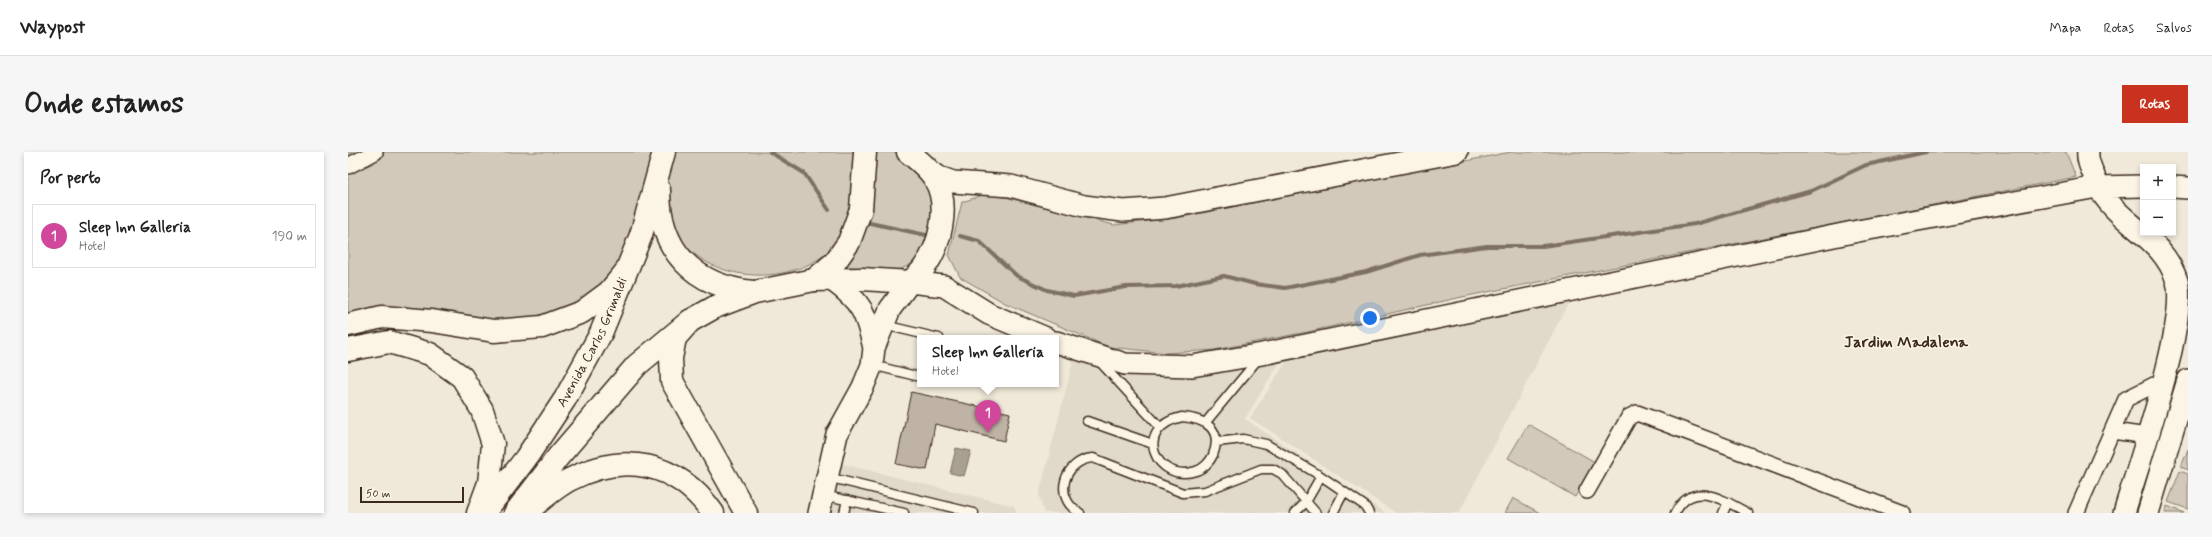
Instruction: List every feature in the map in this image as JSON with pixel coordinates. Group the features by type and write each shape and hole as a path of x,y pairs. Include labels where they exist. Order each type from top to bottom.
{"main road":[{"path":"823,280 849,242 861,209 865,152"},
{"path":"515,513 558,457 637,365 690,321 715,307 756,292 823,280 910,282 923,270 933,252 940,233 941,202 937,182 929,170 908,152"},
{"path":"662,159 659,211 670,242 681,259 693,271 718,285 733,290 756,292"},
{"name":"Avenida Carlos Grimaldi","path":"484,513 526,458 565,399 601,333 641,235 662,159"},
{"path":"348,324 382,317 432,321 494,331 542,327 582,312 609,292 624,274"},
{"path":"690,321 675,338 671,358 672,381 746,513"},
{"path":"348,350 389,342 430,354 462,377 482,410 493,444 489,483 478,513"},
{"path":"525,513 569,480 592,471 629,463 668,472 700,495 713,513"}],"street":[{"path":"348,166 375,152"},
{"path":"929,170 953,182 1011,186 1084,206 1123,211 1165,208 1457,152"},
{"path":"2088,152 2098,187 2116,212 2154,244 2166,260 2177,281 2179,301 2173,341 2164,380 2124,513"},
{"path":"1059,343 1125,364 1192,366 1262,354 1858,231 2098,187 2140,186"},
{"path":"2176,187 2188,188"},
{"path":"823,280 858,302 867,320 873,356"},
{"path":"823,495 837,434 873,356 883,325 898,296 910,282 944,286 989,314 1039,335"},
{"path":"2076,513 2126,399 2164,380"},
{"path":"2148,513 2188,380"},
{"path":"1587,491 1629,417 1637,413 1902,513"},
{"path":"2113,431 2147,436"}],"lane":[{"path":"883,325 926,335"},
{"path":"1092,354 1160,426"},
{"path":"1206,422 1262,354"},
{"path":"873,356 917,376"},
{"path":"1182,417 1195,418 1206,422 1215,434 1217,442 1212,457 1202,470 1186,475 1170,471 1158,460 1153,444 1154,434 1160,426 1170,419 1182,417"},
{"path":"1087,421 1153,444"},
{"path":"1217,442 1243,439 1254,440 1266,444 1321,476 1365,506 1369,513"},
{"path":"1080,513 1072,509 1063,492 1067,477 1075,463 1083,458 1093,458 1183,493 1206,491 1261,469 1273,470 1282,474 1316,513"},
{"path":"1295,513 1306,502 1321,476"},
{"path":"1333,513 1344,492"},
{"path":"1675,513 1686,498 1695,494 1706,494 1728,502 1748,513"},
{"path":"823,495 904,513"},
{"path":"823,495 974,513"},
{"path":"844,513 847,500"},
{"path":"1723,513 1728,502"}],"shaded area":[{"path":"348,152 661,152 609,292 558,316 495,321 443,311 382,317 348,325"},
{"path":"670,152 857,152 854,201 850,220 846,229 831,249 811,263 787,272 762,275 736,273 712,265 691,251 674,228 666,187 666,174"},
{"path":"871,152 898,152 921,173 932,197 934,225 918,258 908,266 896,271 839,266"},
{"path":"1511,152 2066,152 2076,177 1462,297 1312,331 1214,350 1167,353 1109,347 1005,303 960,277 949,255 962,202 989,193 1114,225 1177,218"},
{"path":"1571,298 1459,513 1396,513 1250,418 1289,357"},
{"path":"1074,358 1123,372 1195,377 1281,360 1245,419 1386,513 1044,513 1039,495"},
{"path":"1528,424 1595,462 1575,497 1508,458"},
{"path":"956,448 971,451 964,476 950,473"},
{"path":"2188,449 2188,470 2181,467"},
{"path":"830,461 1014,506 1017,513 819,513"},
{"path":"2180,471 2188,474 2188,509 2168,502"},
{"path":"1513,498 1540,513 1505,513"},
{"path":"2167,506 2184,513 2165,513"}],"building":[{"path":"911,392 1010,413 1004,441 935,424 927,470 896,464"}],"waterway":[{"path":"770,152 804,173 829,210"},
{"path":"960,236 979,241 1017,276 1047,290 1074,296 1126,287 1176,286 1224,276 1255,284 1285,288 1366,272 1420,255 1487,246 1543,246 1695,224 1811,191 1866,165 1926,152"},
{"path":"870,223 926,235"}],"place":[{"name":"Sleep Inn Galleria","path":"988,433"}],"district":[{"name":"Jardim Madalena","path":"1906,342"}]}
